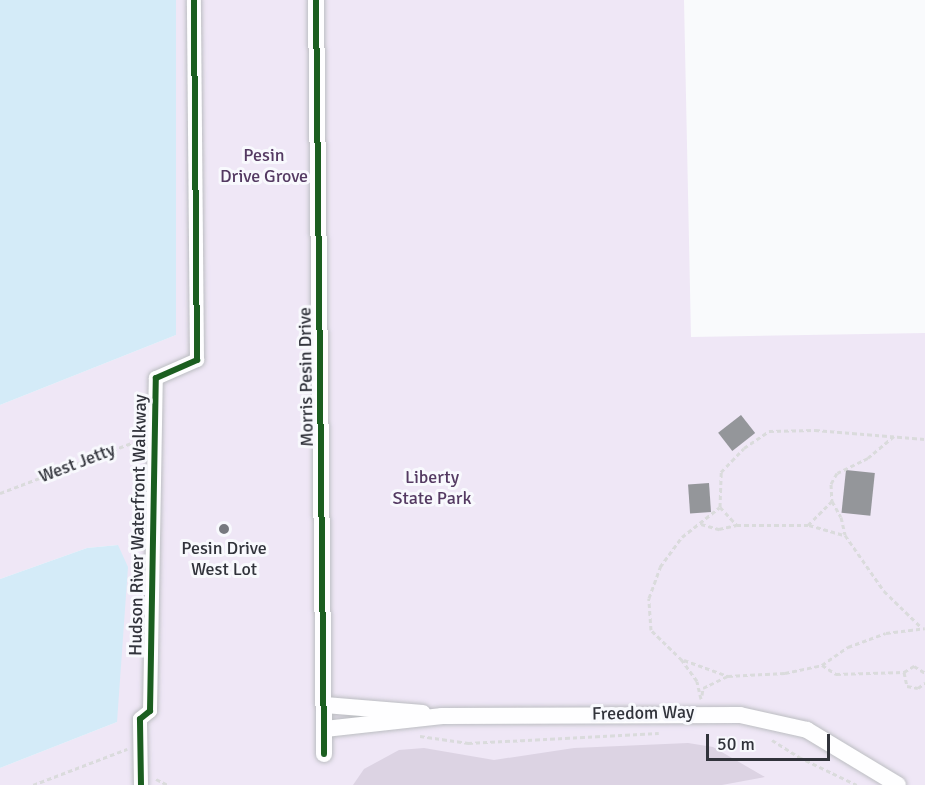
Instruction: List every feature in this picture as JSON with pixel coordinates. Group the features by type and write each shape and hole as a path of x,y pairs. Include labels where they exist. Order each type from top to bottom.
{"street":[{"name":"Hudson River Waterfront Walkway","path":"141,785 140,719 150,711 156,378 197,360 194,0"},
{"name":"Morris Pesin Drive","path":"316,0 324,754"},
{"name":"Freedom Way","path":"325,729 442,716 701,704 800,728 898,785"},
{"name":"Freedom Way","path":"325,705 442,716"}],"path":[{"path":"737,525 720,507 721,472 744,448 769,431 815,430 925,439"},
{"path":"894,436 868,458 837,473 831,484 832,501 841,517 845,535 884,591 920,626 925,628"},
{"path":"808,525 832,501"},
{"path":"701,704 682,660 651,630 649,598 660,567 682,537 720,507"},
{"path":"701,524 719,529 737,525 808,525 845,535"},
{"path":"682,660 728,676 785,673 822,664 848,647 920,626"},
{"path":"822,664 836,674 904,672 914,666 925,673"},
{"path":"904,672 907,686 918,688 925,683"},
{"path":"701,704 703,688 728,676"},
{"path":"415,735 468,743 667,733"},
{"path":"770,738 799,757 857,785"},
{"path":"33,785 140,744"}],"green space":[{"name":"Liberty State Park","path":"176,0 684,0 691,337 925,333 925,785 0,785 0,768 117,722 118,545 87,548 0,579 0,405 176,335"}],"shaded area":[{"path":"688,743 713,747 765,777 722,785 353,785 364,769 399,750 424,748 494,760 574,748"}],"water":[{"path":"0,0 176,0 176,335 0,405"},
{"path":"118,545 128,567 117,722 0,768 0,579 87,548"}],"building":[{"path":"741,415 755,433 732,451 718,433"},
{"path":"846,470 875,473 870,516 842,513"},
{"path":"709,483 711,512 690,513 688,484"}],"cycle path":[{"path":"141,785 140,719 150,711 156,378 197,360 194,0"},
{"path":"316,0 324,754"}],"place":[{"name":"Pesin Drive West Lot","path":"224,529"}],"park label":[{"name":"Pesin Drive Grove","path":"264,166"}]}
